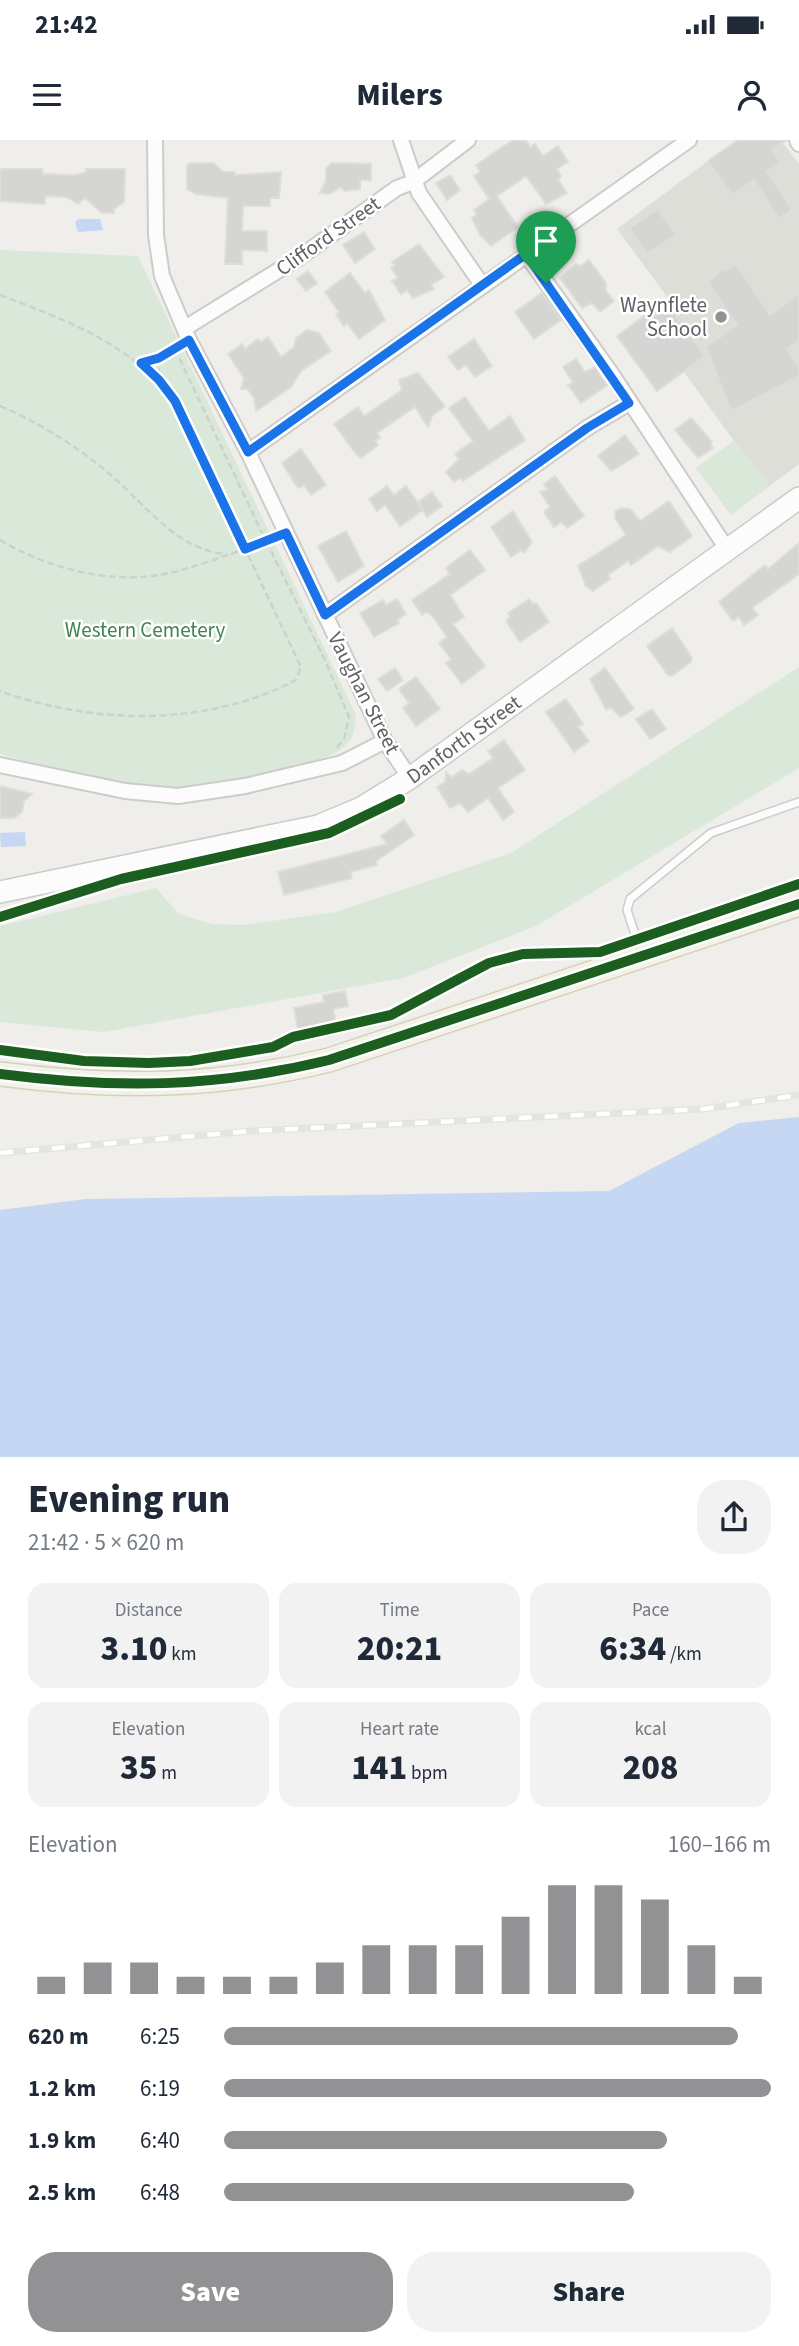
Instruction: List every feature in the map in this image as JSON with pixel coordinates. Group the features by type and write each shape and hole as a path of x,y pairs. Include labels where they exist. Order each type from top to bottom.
{"main road":[{"path":"0,1074 126,1086 216,1082 255,1076 328,1060 799,904"}],"street":[{"name":"Vaughan Street","path":"155,140 156,235 162,276 187,334 248,452 385,741 410,778"},
{"path":"401,140 413,182 482,285"},
{"name":"Clifford Street","path":"187,334 397,188 413,182 468,140"},
{"path":"248,452 690,140"},
{"path":"526,254 604,363 727,549"},
{"path":"325,615 587,428 629,403"},
{"name":"Danforth Street","path":"0,892 318,826 361,808 410,778 799,498"},
{"path":"0,766 125,791 178,796 245,786 342,763 385,741"}],"lane":[{"path":"264,543 286,533"},
{"path":"642,956 627,910 630,899 711,832 799,802"}],"path":[{"path":"0,295 73,325 141,363 159,380 175,401 300,663 296,680 242,703 195,711 140,715 93,714 0,691"},
{"path":"141,363 159,358 175,349 187,334"},
{"path":"175,349 264,543 324,657 349,718 344,740 325,752"},
{"path":"159,358 159,380"},
{"path":"0,406 48,430 88,457 185,542 206,552 225,554"},
{"path":"0,540 43,562 65,568 138,577 166,574 264,543"}],"shaded area":[{"name":"Waynflete School","path":"736,140 781,140 799,164 799,464 731,515 696,468 734,441 684,372 657,391 617,336 668,298 617,229"}],"green space":[{"name":"Western Cemetery","path":"0,250 138,256 356,715 352,738 347,744 313,762 287,770 203,785 162,788 103,780 0,754"},
{"path":"735,441 770,485 731,515 696,468"},
{"path":"799,667 799,768 536,926 403,978 104,1032 0,1022 0,926 156,888 179,914 212,924 243,925 336,912 511,853"}],"water":[{"path":"78,219 100,219 103,230 78,232 75,222"},
{"path":"25,832 26,846 1,847 0,833"},
{"path":"799,1117 799,1457 0,1457 0,1210 86,1199 609,1191 739,1123"}],"building":[{"path":"513,140 526,140 530,147 535,144 543,156 558,146 568,162 557,169 561,176 558,179 567,193 546,204 526,176 497,196 518,227 491,246 480,235 472,218 477,215 474,210 489,199 474,176 480,172 476,165"},
{"path":"738,140 787,140 772,150 780,162 767,171 792,210 779,219 754,180 732,195 708,161"},
{"path":"214,163 223,172 235,172 235,175 281,172 279,198 270,198 270,206 243,206 242,231 267,231 267,251 242,250 242,264 225,264 228,198 196,194 187,189 187,165"},
{"path":"331,163 371,164 371,180 360,180 360,189 345,191 340,187 330,194 320,193 326,181 326,169"},
{"path":"0,169 42,169 43,174 75,175 86,172 86,169 125,169 124,202 114,209 114,213 102,213 85,198 78,204 67,197 45,196 45,204 0,201"},
{"path":"450,175 460,190 447,200 436,183"},
{"path":"658,209 676,235 647,254 629,228"},
{"path":"364,232 375,249 355,263 343,245"},
{"path":"419,244 444,277 431,285 434,289 413,298 407,290 401,294 392,281 398,278 391,268 395,266 392,262"},
{"path":"589,260 606,283 606,291 614,301 600,312 592,303 582,308 560,278 576,264 581,266"},
{"path":"736,264 770,315 799,294 799,340 787,349 799,368 799,376 731,411 706,347 737,325 708,282 724,268 725,271"},
{"path":"308,271 317,283 306,291 297,279"},
{"path":"350,273 365,293 369,290 385,320 359,339 347,323 344,326 336,315 339,312 325,292"},
{"path":"542,293 561,320 534,339 515,312"},
{"path":"665,301 705,356 657,391 617,336"},
{"path":"307,330 319,333 331,351 301,371 291,387 256,411 254,398 247,389 241,389 244,378 228,354 242,344 245,349 258,339 261,342 268,337 281,357 294,347 296,338"},
{"path":"474,339 492,366 475,377 466,365 458,370 448,357"},
{"path":"576,359 585,372 595,367 608,385 581,403 568,385 573,382 563,367"},
{"path":"418,373 445,406 432,416 428,427 415,407 377,433 380,438 375,441 378,445 361,458 334,424 358,407 364,416 402,390 399,380"},
{"path":"465,397 489,431 510,416 525,440 463,481 460,478 454,482 446,472 459,459 455,454 473,441 449,408"},
{"path":"691,418 712,442 710,444 713,448 698,458 675,430"},
{"path":"625,435 639,454 611,471 598,456"},
{"path":"301,449 326,485 311,495 304,485 299,488 296,485 282,463"},
{"path":"555,476 584,516 567,528 561,522 554,527 544,512 550,507 540,492 548,490 544,484"},
{"path":"387,486 394,495 406,486 423,510 400,526 385,505 377,511 369,499"},
{"path":"432,492 442,506 427,517 418,502"},
{"path":"669,501 692,536 670,552 658,546 631,565 628,561 608,575 610,579 593,591 586,586 578,566 626,535 615,518 615,512 621,508 630,509 640,521"},
{"path":"513,511 532,542 524,553 521,550 511,557 491,527"},
{"path":"346,531 364,566 338,582 318,546"},
{"path":"799,543 799,574 752,608 758,615 744,625 739,617 733,621 719,602 765,565 768,569"},
{"path":"470,550 485,570 450,595 464,617 453,624 485,666 462,684 446,663 451,659 439,643 447,637 433,617 427,612 422,615 412,600 450,574 446,568"},
{"path":"397,599 406,614 397,620 399,623 374,637 360,613 383,600 386,605"},
{"path":"529,599 533,604 536,603 549,622 520,642 506,621 510,617 508,613"},
{"path":"672,628 692,658 691,662 672,676 668,675 647,646"},
{"path":"395,668 403,680 387,691 378,679"},
{"path":"605,668 634,709 621,717 610,707 606,710 590,679"},
{"path":"416,677 440,709 416,726 403,708 409,703 399,689"},
{"path":"566,699 583,724 578,727 589,741 574,752 546,712"},
{"path":"652,709 666,729 650,739 636,719"},
{"path":"504,740 525,770 498,788 514,812 503,820 488,798 468,812 460,803 450,808 437,787 445,782 446,772 452,777 462,770 469,774 493,758 488,751"},
{"path":"0,786 32,794 24,801 22,812 14,818 0,818"},
{"path":"404,820 414,835 376,861 377,865 350,872 352,878 284,895 278,872 387,844 381,836"},
{"path":"345,991 348,1006 333,1009 336,1023 298,1030 294,1008 324,1002 323,995"}],"railway":[{"path":"0,1153 251,1131 703,1109 799,1095"}],"cycle path":[{"path":"0,917 121,879 329,833 400,799"},
{"path":"0,1050 84,1061 149,1063 190,1061 273,1047 293,1037 391,1015 489,963 523,954 600,952 799,884"},
{"path":"0,1074 125,1084 205,1081 287,1069 329,1060 799,904"}],"place":[{"name":"Waynflete School","path":"721,317"}],"route":[{"path":"526,254 546,283 583,332 629,403 587,428 325,615 286,533 267,543 245,549 175,401 141,363 159,358 189,340 248,452 526,254"}]}
